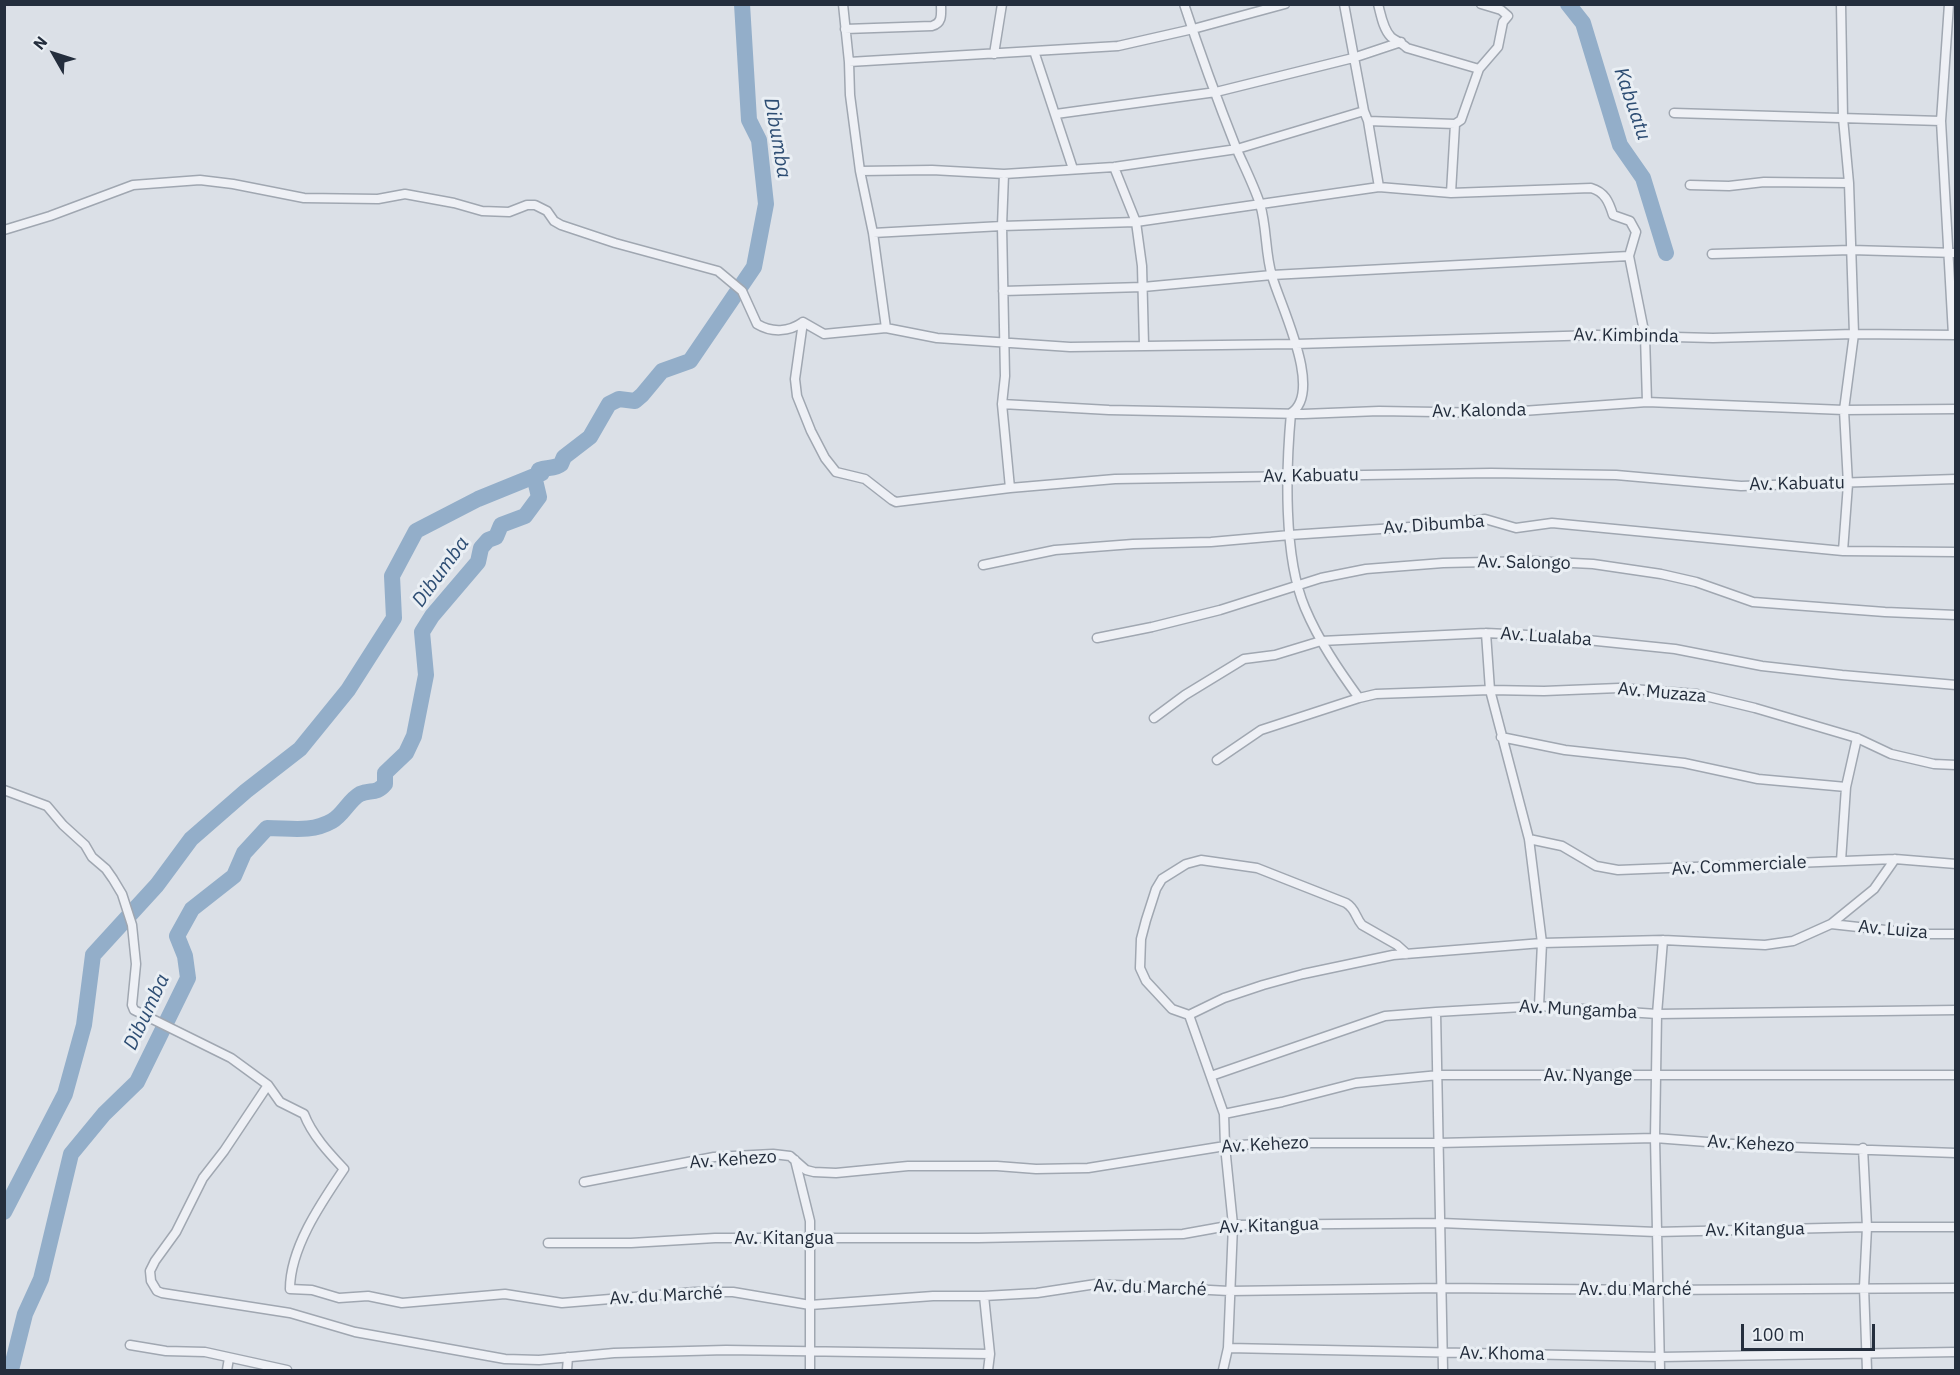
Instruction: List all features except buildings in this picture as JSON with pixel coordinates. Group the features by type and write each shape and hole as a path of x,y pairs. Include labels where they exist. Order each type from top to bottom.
{"street":[{"path":"843,4 850,95 860,171 873,233 886,328"},
{"path":"845,29 936,25 941,19 941,4"},
{"path":"994,54 1002,4"},
{"path":"1184,4 1260,205 1272,275 1304,372 1303,390 1296,410 1291,413 1288,451 1290,535 1298,586 1304,607 1321,641 1359,698"},
{"path":"849,62 1118,46 1193,29 1285,4"},
{"path":"1344,4 1353,58 1368,121 1378,187"},
{"path":"1378,4 1388,33 1393,39 1401,42 1407,48 1479,69"},
{"path":"1368,121 1455,124 1461,120 1479,69 1497,47 1503,22 1508,16 1501,10 1481,4"},
{"path":"1841,4 1843,118 1849,183 1854,334 1844,410 1848,483 1843,551"},
{"path":"1949,4 1941,122 1952,254 1954,335"},
{"path":"1056,114 1216,92 1353,58 1401,42"},
{"path":"1034,51 1073,169"},
{"path":"860,171 932,170 1004,174 1114,166 1237,148 1364,111"},
{"path":"1674,113 1941,122"},
{"path":"1451,193 1455,124"},
{"path":"1114,166 1136,222 1143,287 1144,345"},
{"path":"1004,174 1002,404 1010,488"},
{"path":"4,230 51,216 134,185 200,180 304,198 378,199 405,194 454,202 482,211 509,212 527,205 535,205 547,211 554,221 561,225 615,243 718,271 739,288 757,324 762,327 777,330 793,328 803,322"},
{"path":"1690,185 1729,186 1764,182 1849,183"},
{"path":"873,233 1136,222 1378,187 1451,193 1591,188 1609,200 1613,215 1625,219 1634,226 1636,232 1629,256 1645,336 1647,402"},
{"path":"1712,254 1851,250 1952,254"},
{"path":"1004,291 1143,287 1272,275 1629,256"},
{"name":"Av. Kimbinda","path":"803,322 824,334 886,328 937,338 1004,344 1070,346 1296,344 1499,337 1713,338 1854,334 1954,335"},
{"name":"Av. Kabuatu","path":"803,322 796,368 797,396 811,431 825,458 836,472 865,479 896,502 1010,488 1115,479 1491,473 1616,475 1741,486 1956,479"},
{"name":"Av. Kalonda","path":"1002,404 1109,410 1291,413 1379,411 1495,413 1647,402 1844,410 1956,409"},
{"name":"Av. Dibumba","path":"983,565 1055,550 1133,544 1211,542 1455,524 1485,519 1516,528 1552,523 1843,551 1956,552"},
{"name":"Av. Salongo","path":"1098,638 1220,610 1321,578 1366,569 1443,563 1593,564 1661,574 1696,582 1754,602 1956,615"},
{"path":"1486,633 1490,690 1528,840 1542,943 1539,1005"},
{"name":"Av. Lualaba","path":"1154,718 1244,659 1275,655 1321,641 1486,633 1548,636 1675,649 1762,666 1956,685"},
{"name":"Av. Muzaza","path":"1217,760 1262,730 1376,694 1490,690 1544,691 1619,687 1698,694 1857,738 1891,754 1934,764 1956,765"},
{"path":"1501,736 1566,750 1684,763 1758,779 1846,788"},
{"path":"1841,861 1846,788 1857,738"},
{"path":"4,790 47,806 85,845 92,857 106,869 122,894 132,925 136,964 132,1005 134,1010 231,1058 268,1085 203,1178 176,1232 155,1261 150,1271 151,1281 158,1291 290,1313 355,1332 505,1359 539,1360 614,1353 811,1351 990,1354"},
{"name":"Av. Commerciale","path":"1528,840 1562,846 1596,866 1618,870 1715,868 1895,859 1956,864"},
{"path":"1407,954 1397,945 1362,925 1355,909 1346,903 1257,868 1201,860 1186,864 1162,879 1156,889 1146,920 1139,956 1140,968 1146,981 1172,1009 1189,1015 1224,998 1293,977 1407,954 1542,943 1663,940 1765,945 1793,941 1831,924 1874,889 1895,859"},
{"name":"Av. Luiza","path":"1831,924 1923,934 1956,934"},
{"path":"1660,1371 1655,1138 1657,1014 1663,940"},
{"name":"Av. Mungamba","path":"1211,1076 1385,1016 1539,1005 1657,1014 1956,1010"},
{"path":"1436,1012 1443,1371"},
{"path":"1189,1015 1224,1114 1233,1225 1228,1348 1223,1371"},
{"name":"Av. Nyange","path":"1224,1114 1356,1083 1439,1075 1956,1076"},
{"name":"Av. du Marché","path":"268,1085 280,1102 304,1114 310,1129 344,1169 321,1203 307,1230 290,1276 290,1289 312,1290 339,1298 368,1296 402,1303 505,1294 562,1303 733,1292 810,1305 933,1296 1037,1293 1096,1284 1229,1291 1441,1288 1658,1290 1956,1288"},
{"name":"Av. Kehezo","path":"584,1182 714,1157 773,1154 790,1156 806,1170 836,1173 908,1166 1088,1168 1225,1146 1272,1143 1438,1143 1655,1138 1759,1146 1956,1152"},
{"path":"1863,1148 1867,1227 1864,1287 1867,1371"},
{"path":"795,1160 810,1221 810,1371"},
{"name":"Av. Kitangua","path":"548,1243 631,1243 715,1238 978,1238 1183,1234 1233,1225 1441,1223 1656,1232 1956,1227"},
{"path":"984,1296 990,1354 988,1371"},
{"path":"130,1345 166,1351 205,1352 287,1371"},
{"name":"Av. Khoma","path":"1228,1348 1660,1357 1956,1352"},
{"path":"227,1371 229,1358"},
{"path":"567,1371 568,1358"}],"waterway":[{"name":"Dibumba","path":"11,1370 25,1314 41,1279 71,1154 104,1114 137,1082 188,978 185,956 177,936 192,909 234,876 244,853 267,828 300,829 324,825 336,818 360,794 376,791 385,784 385,773 406,753 414,736 426,675 422,632 432,616 478,562 481,548 488,540 496,537 501,525 525,516 539,497 535,480 539,470 559,466 564,457 590,437 609,404 619,399 635,401 662,371 690,361 754,267 766,204 759,140 749,120 742,4"},
{"name":"Kabuatu","path":"1568,4 1583,23 1620,145 1643,178 1666,253"},
{"path":"4,1212 65,1094 84,1025 93,955 157,885 191,839 246,791 300,749 348,690 394,618 392,576 416,531 478,499 542,473"}]}
